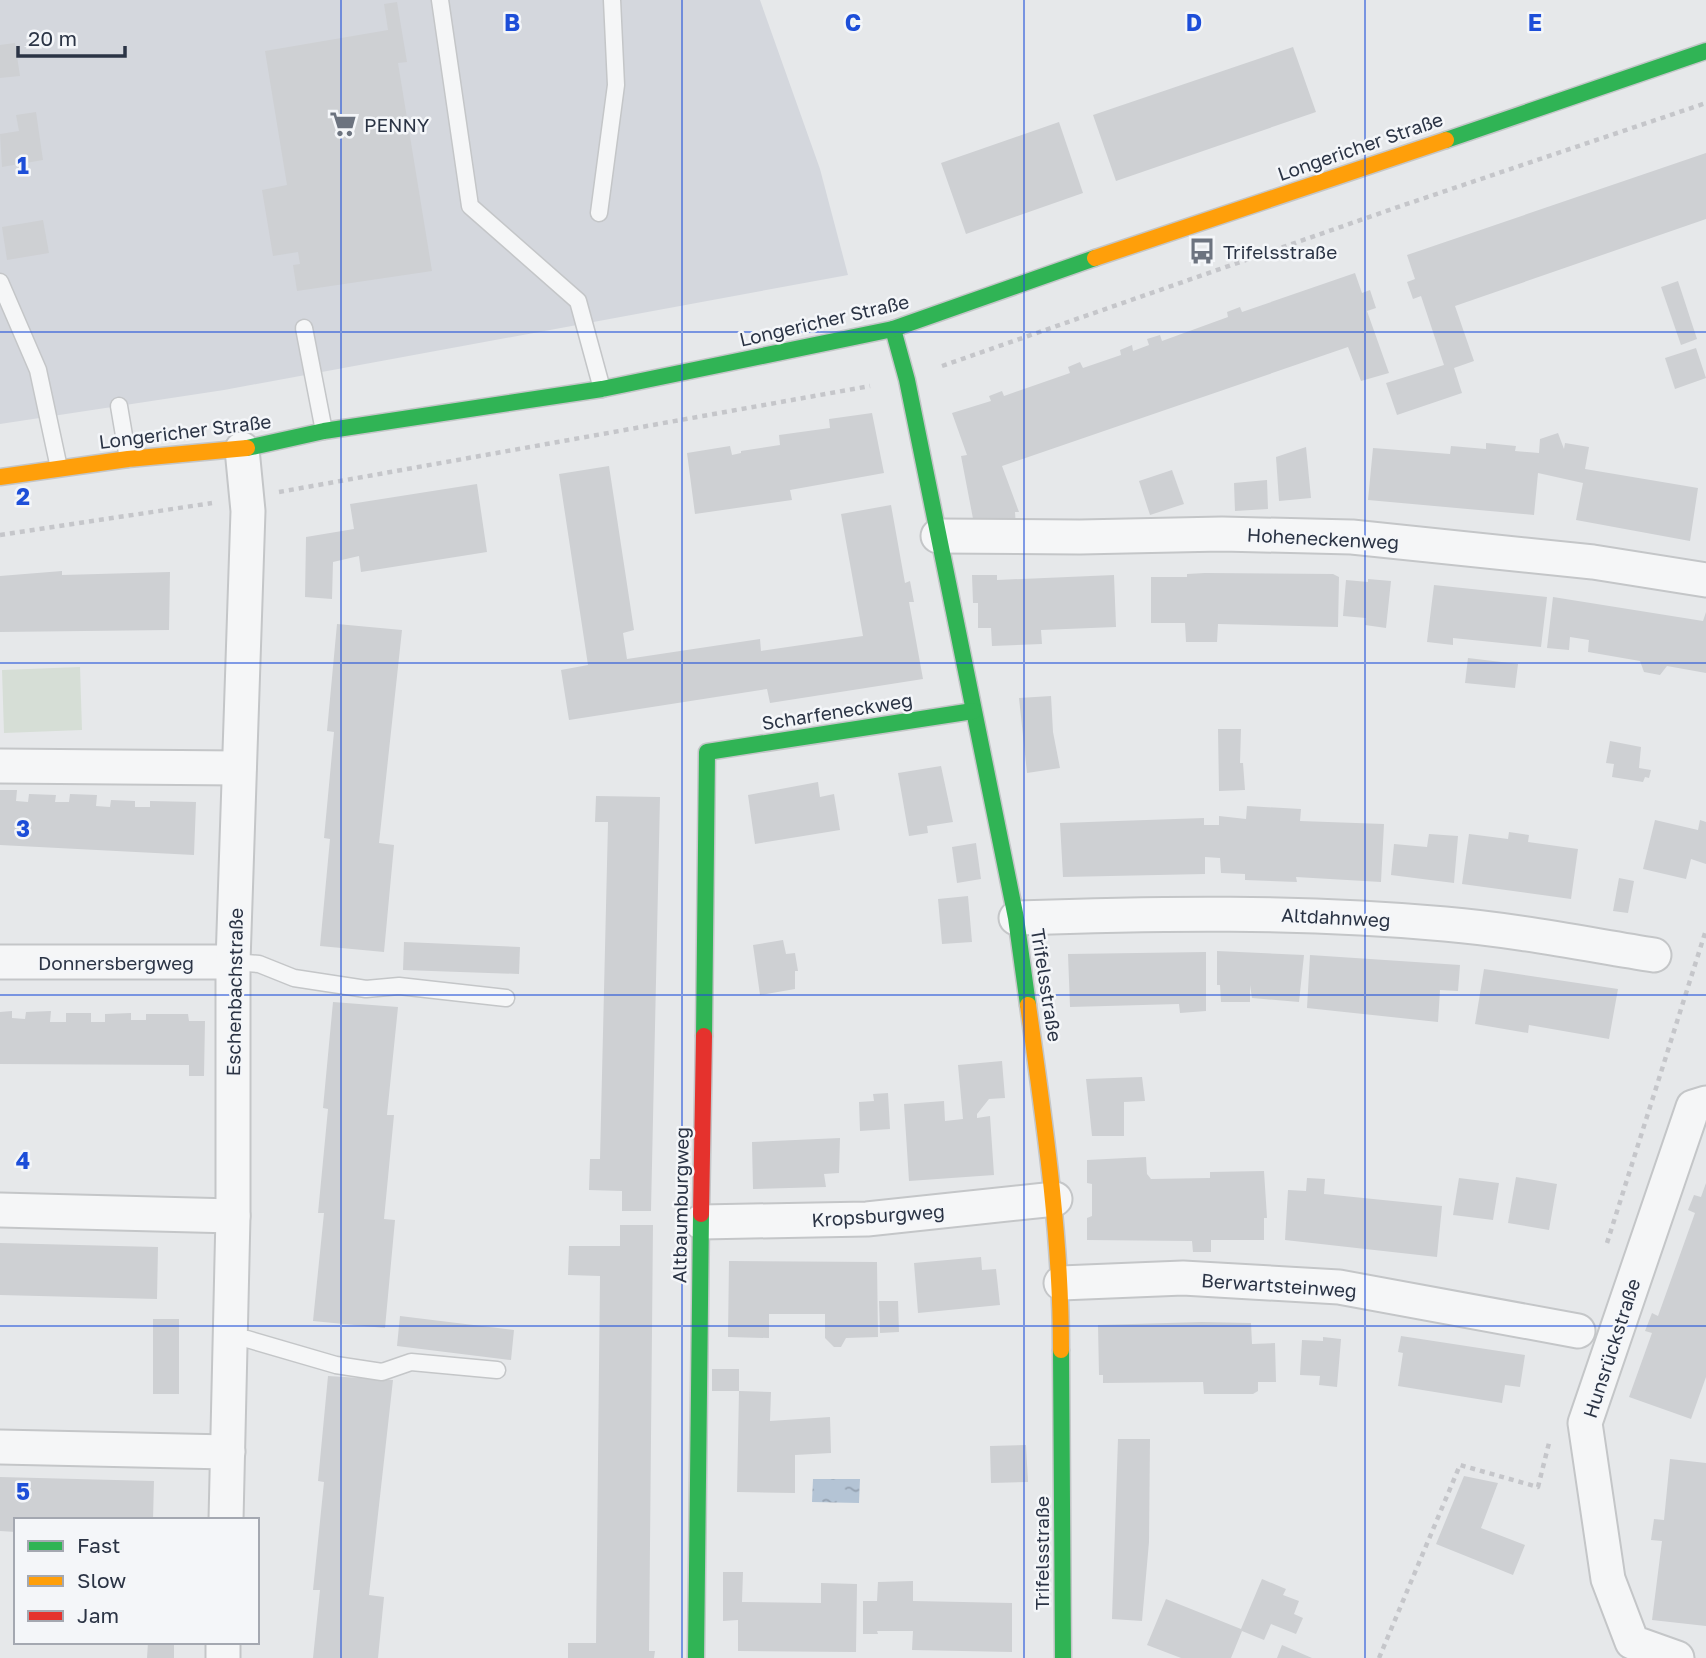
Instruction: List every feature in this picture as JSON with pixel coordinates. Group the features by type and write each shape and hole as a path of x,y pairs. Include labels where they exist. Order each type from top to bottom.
{"street":[{"name":"Longericher Straße","path":"0,477 128,458 242,449 324,431 602,389 893,329 1040,275 1189,229 1706,51"},
{"name":"Trifelsstraße","path":"893,329 1016,918 1055,1199 1061,1283 1063,1658"},
{"name":"Eschenbachstraße","path":"226,1518 233,1216 233,962 248,511 242,449"},
{"name":"Hoheneckenweg","path":"937,536 1223,534 1352,537 1593,562 1706,580"},
{"name":"Scharfeneckweg","path":"707,752 973,711"},
{"name":"Altbaumburgweg","path":"696,1658 707,752"},
{"path":"0,766 239,768"},
{"name":"Altdahnweg","path":"1016,918 1190,912 1330,916 1448,924 1654,955"},
{"name":"Donnersbergweg","path":"0,962 233,962"},
{"name":"Hunsrückstraße","path":"1676,1658 1632,1642 1608,1579 1585,1423 1693,1107 1706,1103"},
{"name":"Kropsburgweg","path":"701,1222 867,1219 1055,1199"},
{"path":"0,1210 233,1216"},
{"name":"Berwartsteinweg","path":"1061,1283 1184,1278 1339,1287 1578,1331"},
{"path":"0,1447 228,1452"}],"lane":[{"path":"440,0 470,206 578,302 602,389"},
{"path":"599,213 616,85 612,0"},
{"path":"0,282 38,370 59,468"},
{"path":"304,328 315,373 324,431"},
{"path":"118,406 128,458"},
{"path":"233,962 259,964 294,978 366,989 399,986 506,998"},
{"path":"230,1338 247,1339 336,1365 382,1372 411,1362 497,1370"}],"shaded area":[{"path":"0,0 760,0 820,169 848,275 224,390 0,424"},
{"path":"80,667 82,730 4,733 2,670"}],"water":[{"path":"813,1479 860,1479 859,1503 812,1502"}],"building":[{"name":"PENNY","path":"397,2 407,62 398,63 432,271 297,291 293,265 300,264 298,252 273,256 262,190 287,185 265,51 388,30 384,4"},
{"path":"15,43 20,76 0,78 0,45"},
{"path":"1293,47 1316,112 1116,181 1093,115"},
{"path":"36,112 43,160 2,167 0,134 19,131 16,115"},
{"path":"1059,122 1083,193 966,234 941,163"},
{"path":"1706,153 1706,219 1455,306 1474,361 1454,368 1462,393 1397,415 1386,383 1444,365 1421,296 1413,299 1407,282 1415,279 1407,255"},
{"path":"43,220 49,253 7,260 2,227"},
{"path":"1355,273 1362,293 1370,290 1376,308 1367,311 1389,373 1361,381 1348,347 1002,466 1019,512 1015,512 1016,528 975,529 961,456 967,455 952,413 991,401 989,396 1002,391 1004,396 1070,373 1068,367 1080,362 1083,368 1121,355 1120,350 1132,345 1133,351 1149,345 1147,339 1160,335 1162,341 1228,317 1227,312 1240,307 1242,312"},
{"path":"1678,281 1697,339 1681,345 1661,287"},
{"path":"1696,348 1706,378 1675,389 1665,358"},
{"path":"872,413 884,473 790,490 792,500 695,514 687,453 730,446 732,455 780,445 779,435 830,428 829,419"},
{"path":"1558,433 1564,449 1565,443 1589,447 1585,469 1698,488 1690,541 1576,520 1583,483 1538,473 1534,515 1368,500 1373,448 1450,454 1451,446 1486,449 1486,443 1516,446 1515,451 1539,453 1540,439"},
{"path":"1306,447 1311,498 1279,501 1276,457"},
{"path":"609,466 634,630 623,633 627,659 760,639 761,651 863,636 841,514 891,505 905,583 910,581 914,602 909,602 923,679 770,703 767,689 569,720 561,670 588,665 559,474"},
{"path":"1172,470 1184,504 1150,515 1139,481"},
{"path":"1267,480 1268,509 1235,511 1234,483"},
{"path":"477,484 487,552 361,572 359,556 333,562 332,599 305,597 306,537 354,529 350,504"},
{"path":"62,571 62,575 170,572 169,630 0,632 0,576"},
{"path":"1187,574 1333,574 1339,577 1338,627 1218,624 1217,642 1186,642 1185,623 1151,623 1151,577 1187,577"},
{"path":"972,575 997,575 997,580 1114,575 1116,627 1041,630 1042,644 992,646 991,628 978,628 978,603 973,603"},
{"path":"1368,579 1391,581 1386,628 1365,625 1366,618 1343,616 1346,580 1368,582"},
{"path":"1434,585 1547,597 1541,647 1453,638 1453,645 1427,642"},
{"path":"1553,597 1703,621 1706,612 1706,673 1667,666 1660,675 1644,672 1640,661 1588,652 1589,640 1570,637 1569,650 1547,648"},
{"path":"337,624 402,630 379,843 394,845 384,952 320,946 330,839 324,838 334,732 327,731"},
{"path":"1468,658 1518,664 1515,688 1465,683"},
{"path":"1051,696 1053,732 1060,768 1027,773 1019,698"},
{"path":"1218,729 1241,729 1240,763 1243,763 1245,790 1219,791"},
{"path":"1610,741 1641,747 1639,768 1651,770 1649,778 1645,777 1643,782 1612,777 1614,764 1606,763"},
{"path":"941,766 953,822 927,826 928,833 909,836 898,773"},
{"path":"818,782 820,797 834,794 840,830 755,844 748,795"},
{"path":"0,790 17,790 16,801 28,802 29,794 56,795 55,802 69,802 70,794 97,795 96,806 110,807 111,800 135,801 135,807 150,807 150,801 196,802 194,855 0,845"},
{"path":"596,796 660,797 651,1211 622,1211 622,1191 589,1190 590,1159 600,1159 608,822 595,822"},
{"path":"1247,806 1301,809 1300,821 1384,824 1381,882 1296,877 1297,882 1245,880 1245,874 1221,873 1220,858 1205,857 1205,874 1063,877 1060,823 1204,818 1204,825 1219,825 1219,816 1246,819"},
{"path":"1655,820 1698,830 1700,820 1706,822 1706,864 1691,859 1686,879 1643,869"},
{"path":"1509,832 1529,835 1528,842 1578,849 1571,899 1462,884 1469,834 1508,839"},
{"path":"1429,834 1458,836 1454,883 1391,875 1394,844 1427,847"},
{"path":"976,843 981,879 957,883 952,847"},
{"path":"1619,878 1634,881 1628,913 1613,911"},
{"path":"968,896 972,942 942,944 938,899"},
{"path":"783,940 786,954 795,953 798,971 795,971 795,989 760,995 753,945"},
{"path":"404,942 520,947 519,974 403,970"},
{"path":"1217,951 1304,955 1299,1002 1252,998 1250,985 1250,1002 1221,1002 1220,985 1217,985"},
{"path":"1206,952 1206,1011 1180,1013 1179,1004 1070,1007 1068,954"},
{"path":"1310,955 1460,965 1458,991 1440,990 1438,1022 1307,1008"},
{"path":"1484,969 1618,989 1609,1039 1529,1025 1528,1033 1475,1024"},
{"path":"333,1002 398,1007 387,1115 394,1115 384,1219 395,1220 385,1328 313,1321 324,1213 318,1213 328,1109 323,1108"},
{"path":"12,1011 12,1018 25,1019 26,1012 51,1011 50,1022 66,1022 66,1013 91,1013 91,1022 105,1022 105,1014 131,1013 131,1020 146,1020 146,1014 188,1014 189,1021 205,1021 204,1076 189,1076 189,1065 0,1064 0,1012"},
{"path":"1002,1061 1005,1098 989,1099 977,1114 977,1118 990,1116 994,1175 909,1181 904,1104 944,1101 945,1121 963,1119 958,1065"},
{"path":"1142,1077 1145,1101 1124,1102 1124,1136 1092,1136 1086,1079"},
{"path":"888,1093 890,1129 860,1131 859,1102 874,1101 873,1094"},
{"path":"840,1138 839,1173 824,1174 826,1187 753,1189 752,1142"},
{"path":"1146,1157 1147,1174 1151,1179 1210,1178 1210,1172 1264,1171 1267,1218 1264,1218 1264,1240 1211,1240 1211,1252 1193,1252 1192,1241 1087,1240 1087,1218 1092,1216 1092,1184 1087,1183 1087,1160"},
{"path":"1516,1177 1557,1184 1549,1230 1508,1223"},
{"path":"1307,1178 1325,1179 1324,1194 1442,1206 1437,1257 1285,1240 1288,1190 1306,1191"},
{"path":"1459,1178 1499,1183 1493,1220 1453,1215"},
{"path":"1706,1183 1706,1377 1691,1419 1629,1397 1652,1333 1645,1331 1652,1313 1658,1316 1695,1213 1688,1210 1694,1195 1701,1197"},
{"path":"620,1225 653,1225 649,1651 655,1651 654,1658 568,1658 568,1643 596,1643 600,1276 568,1275 569,1246 620,1246"},
{"path":"0,1243 158,1247 157,1299 0,1295"},
{"path":"981,1257 982,1270 996,1269 1000,1305 918,1313 914,1263"},
{"path":"729,1261 877,1262 878,1337 846,1338 841,1347 834,1347 825,1338 825,1314 769,1314 769,1338 728,1337"},
{"path":"879,1301 898,1301 899,1332 880,1333"},
{"path":"400,1316 514,1330 511,1360 397,1346"},
{"path":"153,1319 179,1319 179,1394 153,1394"},
{"path":"1251,1323 1252,1344 1275,1343 1276,1382 1258,1382 1258,1391 1253,1394 1204,1394 1203,1382 1103,1383 1103,1375 1099,1375 1098,1325"},
{"path":"1401,1336 1525,1355 1520,1387 1505,1385 1502,1403 1398,1386 1403,1353 1398,1352"},
{"path":"1323,1337 1341,1339 1337,1387 1319,1385 1320,1376 1300,1375 1302,1340 1323,1341"},
{"path":"712,1369 739,1369 739,1391 712,1391"},
{"path":"328,1376 393,1380 369,1595 384,1597 378,1658 313,1658 320,1590 313,1590 324,1482 318,1481"},
{"path":"739,1391 771,1392 770,1421 830,1417 831,1453 795,1455 795,1493 737,1492"},
{"path":"1118,1439 1150,1439 1149,1542 1142,1621 1112,1619"},
{"path":"1026,1445 1028,1482 991,1483 990,1446"},
{"path":"1670,1459 1706,1463 1706,1626 1652,1620 1662,1541 1651,1540 1654,1519 1664,1520"},
{"path":"1464,1476 1498,1483 1481,1528 1525,1545 1513,1575 1436,1544"},
{"path":"0,1477 154,1481 153,1518 14,1518 14,1532 0,1531"},
{"path":"723,1572 743,1572 742,1602 821,1603 821,1583 857,1584 856,1652 738,1651 738,1620 723,1621"},
{"path":"1262,1579 1286,1589 1283,1595 1299,1601 1294,1614 1303,1618 1296,1634 1271,1624 1264,1640 1242,1631 1231,1658 1181,1658 1147,1645 1166,1599 1241,1629"},
{"path":"913,1581 913,1601 1012,1603 1012,1652 912,1650 913,1631 877,1631 878,1634 863,1634 863,1601 877,1601 878,1582"},
{"path":"148,1644 174,1644 174,1658 147,1658"},
{"path":"1282,1645 1312,1658 1277,1658"}],"traffic: fast":[{"path":"1446,140 1706,51"},
{"path":"247,448 324,431 602,389 893,329 1095,258"},
{"path":"893,329 907,380 1016,918 1028,1005"},
{"path":"704,1036 707,752 973,711"},
{"path":"696,1658 701,1214"},
{"path":"1061,1350 1063,1658"}],"traffic: slow":[{"path":"1095,258 1446,140"},
{"path":"0,477 128,459 247,448"},
{"path":"1028,1005 1055,1220 1061,1350"}],"traffic: jam":[{"path":"701,1214 704,1036"}],"place":[{"name":"PENNY","path":"343,124"},
{"name":"Trifelsstraße","path":"1202,251"}]}
